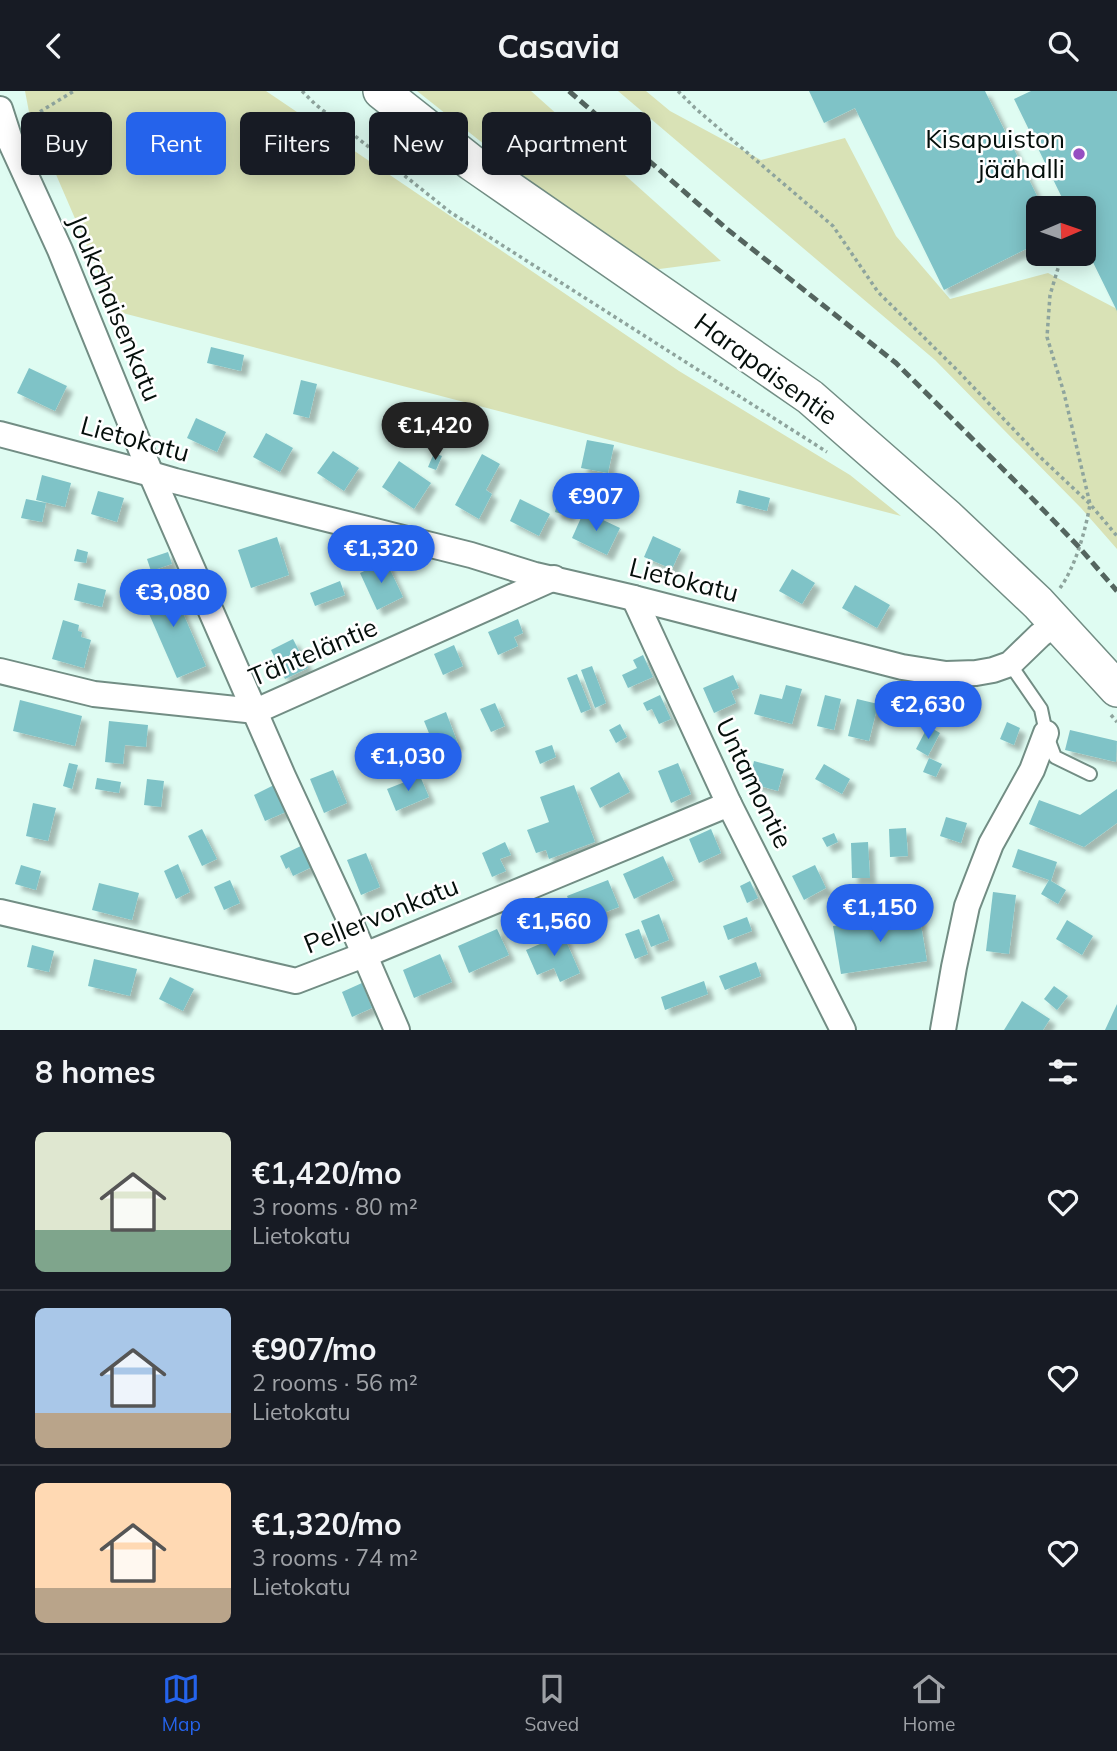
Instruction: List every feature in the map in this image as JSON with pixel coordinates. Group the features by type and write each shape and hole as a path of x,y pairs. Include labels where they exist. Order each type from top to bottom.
{"main road":[{"name":"Harapaisentie","path":"381,91 472,163 810,397 947,517 1048,613 1113,701"}],"street":[{"name":"Joukahaisenkatu","path":"0,109 11,143 60,250 151,474 397,1030"},
{"name":"Lietokatu","path":"0,434 471,555 535,575 634,597 902,667 946,674 976,673 1010,664 1040,635 1048,613"},
{"name":"Tähteläntie","path":"0,671 94,694 256,712 554,578"},
{"name":"Untamontie","path":"634,597 729,804 843,1030"},
{"path":"943,1030 967,906 991,845 1032,770 1046,733"},
{"name":"Pellervonkatu","path":"0,912 296,981 729,804"}],"lane":[{"path":"1010,664 1041,709 1055,757 1090,774"}],"path":[{"path":"20,123 74,91"},
{"path":"302,91 450,212 836,457"},
{"path":"678,91 833,226 878,292 1038,455 1090,504 1117,536"},
{"path":"1048,613 1056,593 1068,577 1090,504 1064,393 1047,337 1050,295 1059,266"},
{"path":"1113,701 1117,722"}],"green space":[{"path":"25,91 266,91 297,112 240,112 240,175 355,175 355,151 369,161 369,175 390,175 679,371 850,475 901,516 115,311 56,175 112,175 112,112 29,112"},
{"path":"417,91 531,91 554,112 482,112 482,143 468,131 468,112 443,112"},
{"path":"618,91 646,91 670,111 761,160 845,138 896,236 950,299 1048,273 1117,309 1117,549 1081,508 935,360 651,119 651,112 643,112"},
{"path":"523,175 625,175 721,261 644,271"}],"building":[{"path":"809,91 985,91 1037,196 1026,196 1026,249 944,290 855,108 824,123"},
{"name":"Kisapuiston jäähalli","path":"1031,91 1117,91 1117,311 1095,266 1096,196 1061,196 1014,99"},
{"path":"211,347 244,355 241,371 207,363"},
{"path":"29,368 67,386 55,411 17,393"},
{"path":"301,380 317,384 309,418 293,414"},
{"path":"196,418 226,432 217,452 187,438"},
{"path":"266,433 293,448 280,472 253,457"},
{"path":"587,440 614,445 608,473 581,468"},
{"path":"333,451 359,468 344,491 317,473"},
{"path":"434,453 442,456 436,470 428,467"},
{"path":"482,454 500,464 486,490 492,494 479,519 455,505"},
{"path":"399,461 431,483 414,509 382,487"},
{"path":"42,475 71,483 65,507 36,500"},
{"path":"739,490 770,498 767,511 736,503"},
{"path":"98,491 124,498 117,522 91,514"},
{"path":"559,494 572,498 568,516 555,512"},
{"path":"26,499 46,503 42,522 21,518"},
{"path":"520,499 550,514 539,536 510,521"},
{"path":"584,511 620,528 607,555 572,538"},
{"path":"653,536 681,549 672,569 644,557"},
{"path":"277,537 289,575 251,588 238,550"},
{"path":"77,549 88,552 86,563 74,561"},
{"path":"168,552 172,564 151,571 147,559"},
{"path":"386,561 403,597 377,610 360,573"},
{"path":"792,569 815,583 802,604 779,591"},
{"path":"169,581 206,666 177,678 140,593"},
{"path":"340,581 345,595 315,606 310,593"},
{"path":"78,583 106,590 102,607 74,600"},
{"path":"855,585 890,605 877,628 842,608"},
{"path":"518,619 523,633 514,637 518,646 498,655 488,632"},
{"path":"63,620 79,625 81,637 91,640 84,668 52,659"},
{"path":"293,639 308,668 285,679 271,650"},
{"path":"454,645 463,666 443,675 434,654"},
{"path":"643,655 653,677 628,688 622,675 637,668 633,660"},
{"path":"592,666 606,703 595,708 581,670"},
{"path":"577,674 591,709 581,713 567,678"},
{"path":"733,675 739,688 731,691 736,703 714,713 703,688"},
{"path":"786,685 802,689 792,724 754,714 760,694 782,699"},
{"path":"660,695 671,719 659,724 652,709 647,711 643,703"},
{"path":"825,695 841,699 834,730 817,726"},
{"path":"857,699 878,704 869,741 848,736"},
{"path":"20,700 82,716 75,746 13,731"},
{"path":"495,703 505,726 491,732 480,709"},
{"path":"446,712 458,744 437,753 424,721"},
{"path":"109,721 148,725 146,747 125,745 123,764 105,762"},
{"path":"1007,722 1020,728 1014,745 1000,739"},
{"path":"620,724 627,737 616,743 609,730"},
{"path":"928,726 940,733 928,756 916,749"},
{"path":"1070,730 1117,741 1116,762 1065,750"},
{"path":"552,745 556,757 540,764 535,751"},
{"path":"929,758 942,764 936,777 923,772"},
{"path":"754,761 784,769 778,791 749,783"},
{"path":"69,763 78,765 72,789 63,786"},
{"path":"678,763 691,794 671,803 658,771"},
{"path":"824,764 850,779 842,794 815,779"},
{"path":"333,770 347,803 324,813 310,779"},
{"path":"619,772 630,792 600,808 590,788"},
{"path":"420,776 429,797 396,811 387,789"},
{"path":"97,778 121,782 119,793 95,789"},
{"path":"147,779 164,781 161,807 144,805"},
{"path":"276,784 288,811 265,821 254,795"},
{"path":"574,785 595,842 549,859 546,850 536,853 527,830 549,822 540,797"},
{"path":"1117,789 1117,823 1084,847 1029,824 1039,800 1080,815"},
{"path":"33,803 56,808 48,841 26,836"},
{"path":"946,817 967,823 961,843 940,836"},
{"path":"906,828 908,856 890,857 889,829"},
{"path":"202,829 217,859 202,866 188,836"},
{"path":"711,829 721,853 699,863 689,839"},
{"path":"834,833 838,842 827,847 822,838"},
{"path":"505,842 511,855 500,859 506,871 492,877 482,853"},
{"path":"868,842 870,878 852,878 851,843"},
{"path":"303,845 312,867 293,876 280,856"},
{"path":"1018,849 1057,862 1051,881 1066,890 1058,904 1041,894 1049,880 1012,867"},
{"path":"366,853 380,887 361,895 347,860"},
{"path":"663,856 674,880 634,899 623,874"},
{"path":"178,864 190,892 176,899 164,871"},
{"path":"21,865 41,871 36,890 15,884"},
{"path":"815,865 826,888 804,900 792,876"},
{"path":"230,880 240,903 224,910 214,887"},
{"path":"608,880 619,907 577,923 567,896"},
{"path":"750,881 758,898 747,903 740,886"},
{"path":"99,883 139,893 132,920 92,910"},
{"path":"993,892 1016,895 1009,954 986,951"},
{"path":"546,906 553,924 536,931 530,913"},
{"path":"919,913 927,961 841,974 833,926"},
{"path":"659,914 669,940 651,947 641,921"},
{"path":"747,917 752,931 728,940 723,926"},
{"path":"1067,920 1093,936 1082,955 1056,939"},
{"path":"497,929 509,955 469,973 458,946"},
{"path":"639,929 648,954 635,959 625,934"},
{"path":"563,934 580,973 560,982 554,968 537,975 526,950"},
{"path":"32,945 54,951 49,972 27,967"},
{"path":"440,954 452,982 414,998 403,970"},
{"path":"94,959 137,969 130,996 88,986"},
{"path":"756,962 761,976 725,990 719,976"},
{"path":"170,977 194,989 183,1011 159,999"},
{"path":"704,981 708,994 665,1010 661,997"},
{"path":"362,983 372,1008 352,1017 342,992"},
{"path":"1054,986 1068,996 1057,1010 1044,999"},
{"path":"1022,1001 1050,1019 1043,1030 1004,1030"},
{"path":"1117,1004 1117,1030 1105,1030"}],"railway":[{"path":"569,91 727,229 896,363 1025,491 1117,591"}],"place":[{"name":"Kisapuiston jäähalli","path":"1079,154"}]}
